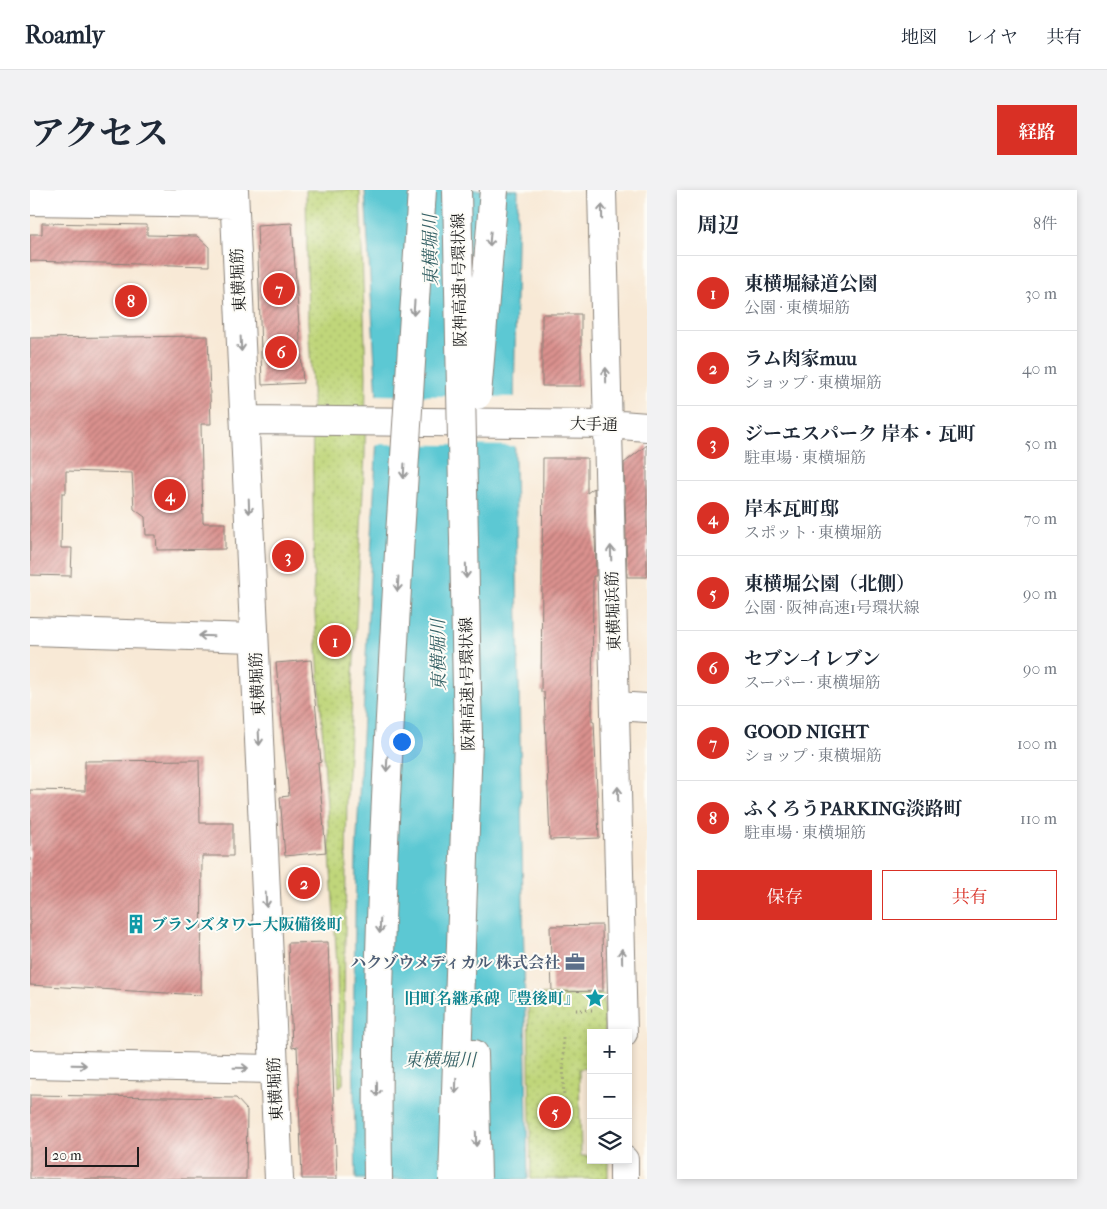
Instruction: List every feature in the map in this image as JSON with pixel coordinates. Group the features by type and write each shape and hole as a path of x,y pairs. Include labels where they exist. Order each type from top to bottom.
{"main road":[{"path":"378,1179 376,1055 384,845 422,190"},
{"name":"阪神高速1号環状線","path":"457,190 477,1179"},
{"path":"465,540 494,190"},
{"name":"東横堀浜筋","path":"602,190 623,1029"},
{"path":"30,201 234,197"},
{"name":"東横堀筋","path":"234,197 279,1179"},
{"name":"大手通","path":"245,420 308,419 607,424 647,427"},
{"path":"30,631 254,638"},
{"path":"616,706 647,708"},
{"path":"453,1179 468,740"},
{"path":"30,1064 274,1069"},
{"path":"624,1164 624,1179"}],"path":[{"path":"576,1010 623,1007"},
{"path":"561,1129 564,1120 563,1038"}],"green space":[{"path":"306,190 360,190 366,376 365,454 347,791 343,1084 339,1088 337,965 314,599 312,381 308,323"},
{"path":"604,994 605,1029 587,1029 587,1068 579,1069 581,1156 587,1156 587,1164 608,1164 608,1179 531,1179 528,995"}],"water":[{"name":"東横堀川","path":"365,190 518,190 514,406 528,1179 356,1179 353,1050 356,857 378,416"}],"pier":[{"path":"374,395 517,397 517,446 374,444"}],"building":[{"path":"42,223 147,225 147,235 197,236 209,247 209,266 30,261 30,234 42,234"},
{"path":"292,223 303,383 262,385 257,225"},
{"path":"542,314 581,314 581,386 542,386"},
{"path":"208,336 211,424 201,424 203,523 225,523 225,549 157,550 156,535 146,535 145,517 134,509 132,473 66,471 66,493 62,493 61,548 72,548 71,576 30,575 30,338"},
{"path":"647,445 647,577 627,577 624,463"},
{"path":"543,458 587,458 587,493 594,488 596,576 593,576 592,721 594,721 599,838 550,840 544,692 541,692"},
{"path":"311,660 321,762 318,763 326,852 285,856 280,797 289,796 276,663"},
{"path":"199,760 200,823 233,823 233,856 202,856 201,995 30,985 30,790 85,791 85,761"},
{"path":"602,925 603,991 552,992 550,926"},
{"path":"328,942 337,1179 302,1179 297,1047 292,1048 288,943"},
{"path":"30,1095 236,1098 247,1110 246,1179 30,1179"}],"place":[{"name":"GOOD NIGHT","path":"279,289"},
{"name":"ふくろうPARKING淡路町","path":"131,301"},
{"name":"セブン-イレブン","path":"281,352"},
{"name":"岸本瓦町邸","path":"170,495"},
{"name":"ジーエスパーク 岸本・瓦町","path":"288,556"},
{"name":"東横堀緑道公園","path":"335,641"},
{"name":"ラム肉家muu","path":"304,883"},
{"name":"ブランズタワー大阪備後町","path":"136,924"},
{"name":"ハクゾウメディカル 株式会社","path":"575,962"},
{"name":"旧町名継承碑『豊後町』","path":"595,998"},
{"name":"東横堀公園（北側）","path":"555,1112"}]}
